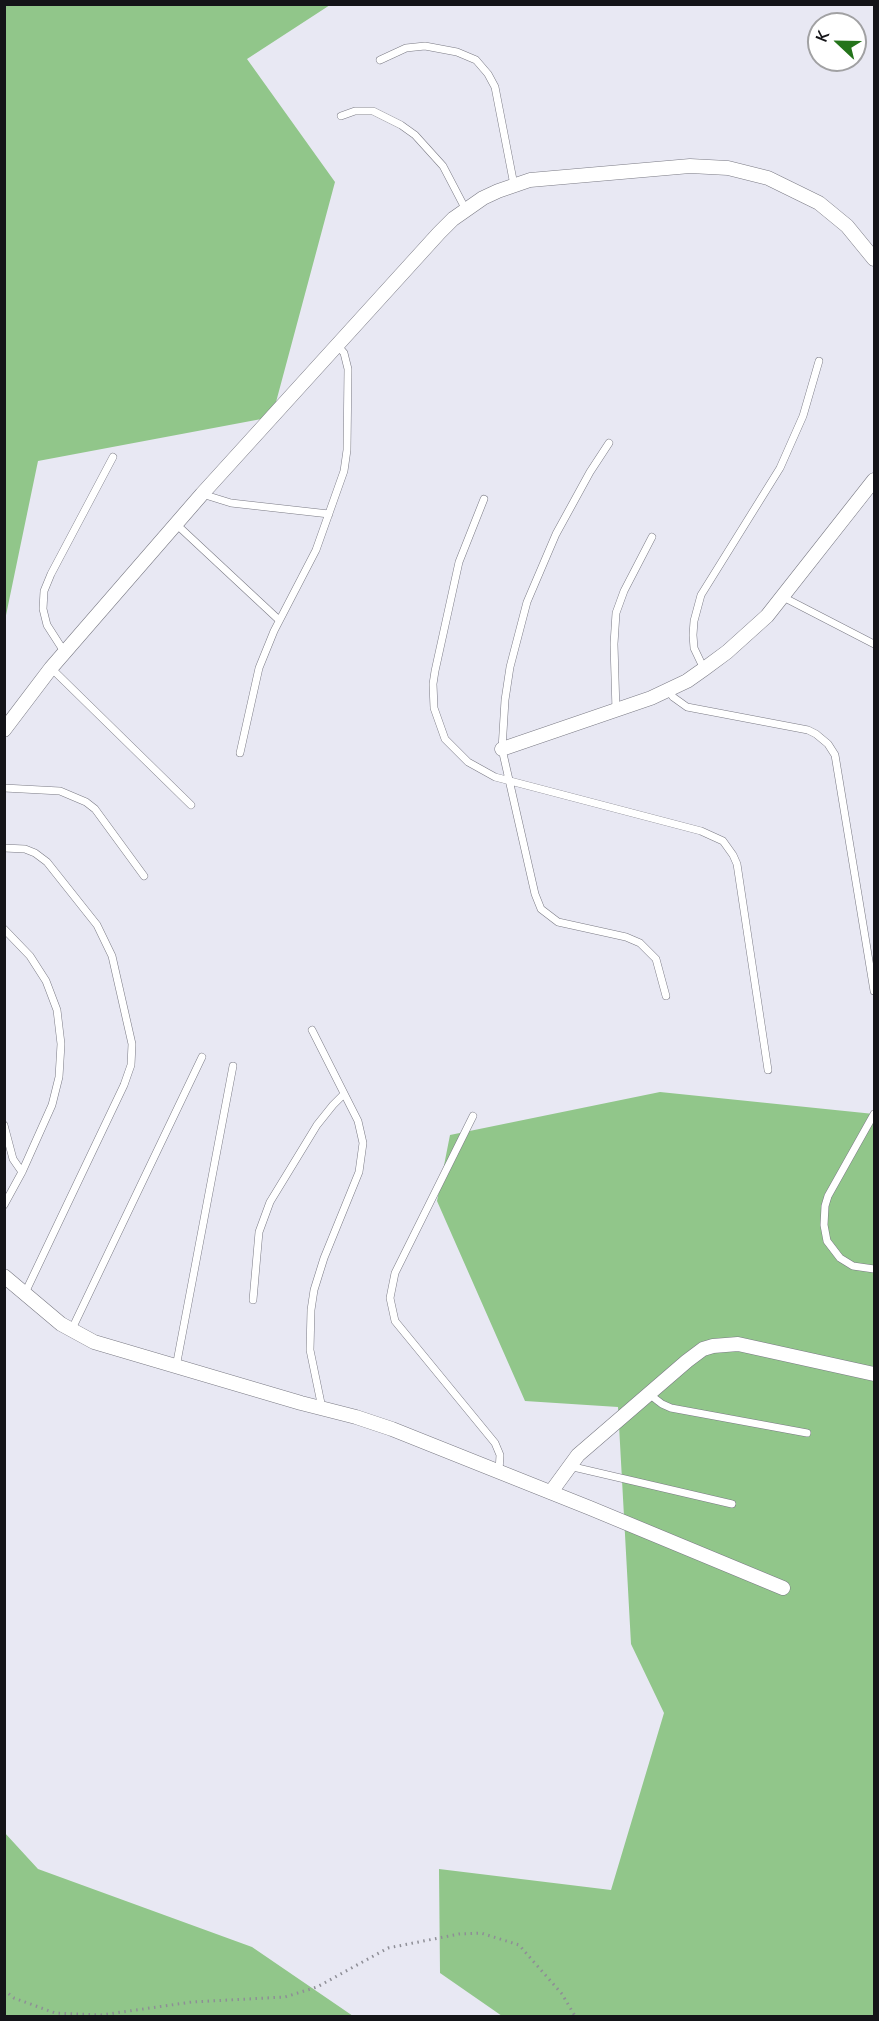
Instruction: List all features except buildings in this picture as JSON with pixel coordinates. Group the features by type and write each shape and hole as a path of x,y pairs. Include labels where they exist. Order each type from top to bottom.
{"street":[{"path":"4,730 51,668 202,494 439,233 483,198 530,180 690,166 738,170 768,178 819,203 848,226 874,259"},
{"path":"502,749 616,711 668,690 704,669 749,633 783,597 874,480"},
{"path":"4,1276 71,1331 94,1342 392,1429 783,1588"},
{"path":"551,1492 578,1455 695,1354 703,1350 721,1344 738,1344 874,1374"}],"lane":[{"path":"380,60 397,51 425,46 467,55 484,68 495,87 514,185"},
{"path":"341,116 355,111 374,111 415,135 428,146 443,166 466,210"},
{"path":"240,753 254,685 266,651 279,620 316,550 341,481 347,450 348,369 344,353 337,345"},
{"path":"704,669 694,648 693,634 701,596 780,468 803,416 819,361"},
{"path":"609,442 556,534 527,602 510,667 502,749 535,894 541,909 552,919 563,924 626,937 640,944 656,959 666,996"},
{"path":"65,653 47,625 43,609 44,591 114,457"},
{"path":"202,494 231,503 329,514"},
{"path":"484,500 465,544 454,580 435,671 433,696 436,719 445,740 468,762 495,777 709,833 723,841 737,864 768,1070"},
{"path":"176,524 279,620"},
{"path":"616,711 614,644 616,613 624,591 652,537"},
{"path":"783,597 874,644"},
{"path":"51,668 191,805"},
{"path":"668,690 673,697 687,707 808,730 828,744 835,755 874,991"},
{"path":"4,788 60,791 86,802 95,809 144,876"},
{"path":"4,848 25,849 47,862 96,925 112,956 132,1044 131,1065 124,1085 25,1293"},
{"path":"4,929 30,956 46,981 57,1010 61,1044 59,1077 52,1105 22,1172 4,1205"},
{"path":"312,1030 361,1132 363,1153 359,1172 324,1258 314,1290 310,1350 322,1408"},
{"path":"71,1331 202,1057"},
{"path":"176,1367 233,1066"},
{"path":"253,1300 260,1232 270,1202 317,1125 344,1095"},
{"path":"874,1114 833,1186 825,1206 824,1225 827,1241 840,1258 853,1266 874,1269"},
{"path":"473,1116 395,1273 390,1298 395,1321 495,1443 500,1455 499,1471"},
{"path":"4,1125 13,1159 22,1172"},
{"path":"649,1394 671,1408 807,1434"},
{"path":"569,1466 732,1504"}],"path":[{"path":"4,1990 14,1998 55,2013 101,2015 192,2002 285,1997 317,1987 388,1948 459,1934 482,1933 519,1945 562,1994 575,2016"}],"green space":[{"path":"5,5 330,5 247,59 335,182 272,417 38,461 5,620"},
{"path":"660,1092 874,1114 874,2016 502,2016 440,1973 439,1869 611,1890 664,1713 631,1644 618,1407 525,1401 437,1201 450,1135"},
{"path":"4,1832 38,1869 252,1947 353,2016 5,2016"}]}
